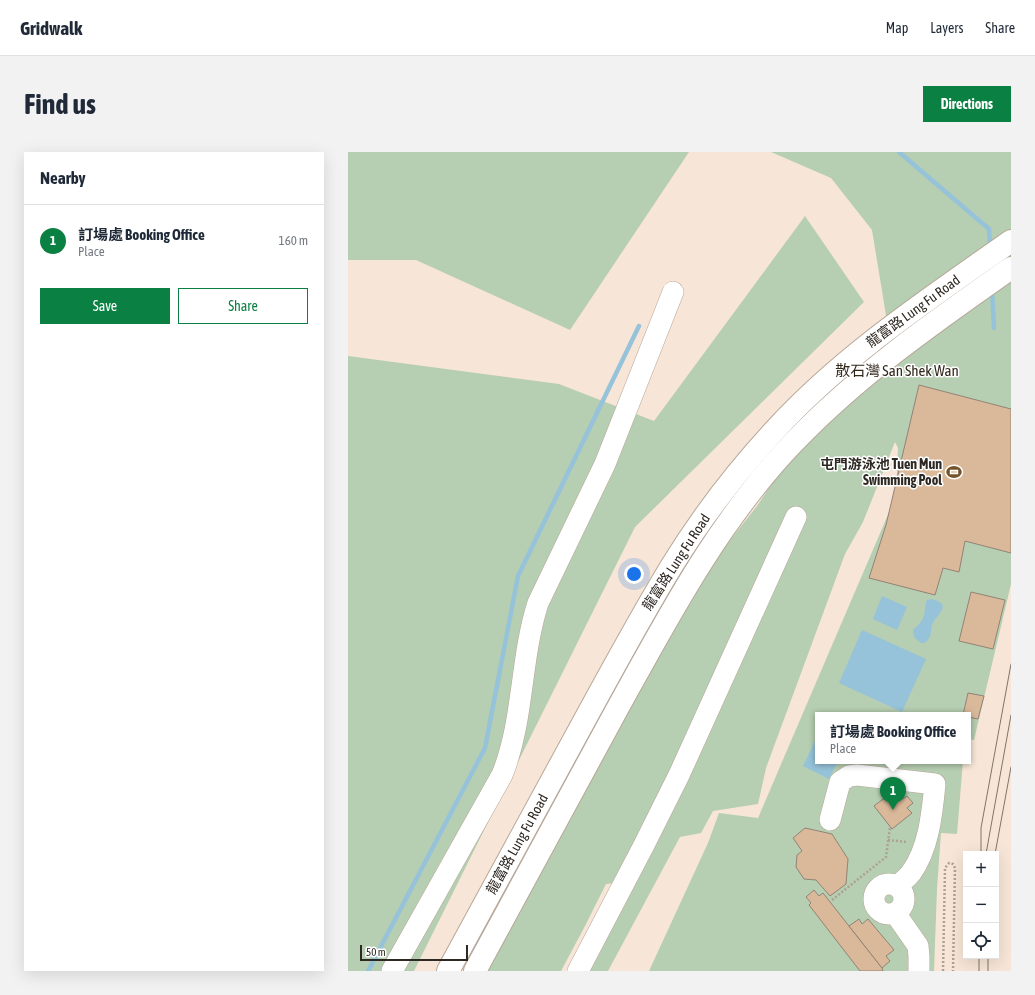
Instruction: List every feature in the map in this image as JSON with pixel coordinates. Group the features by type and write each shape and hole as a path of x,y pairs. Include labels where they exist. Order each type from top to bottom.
{"main road":[{"name":"龍富路 Lung Fu Road","path":"448,971 630,637 690,538 729,485 778,427 815,390 863,348 918,306 1011,241"},
{"name":"龍富路 Lung Fu Road","path":"475,971 668,617 688,583 726,525 753,490 794,442 860,380 940,318 1011,268"}],"lane":[{"path":"392,971 502,775 511,745 532,625 538,603 602,469 673,292"},
{"path":"578,971 679,775 796,517"},
{"path":"830,820 840,782 849,776 857,775 935,784 932,819 917,861 910,874 898,886 887,883 882,885 878,888 873,897 876,908 879,911 890,914 895,913 918,946 919,971"}],"path":[{"path":"832,900 886,857 890,827"},
{"path":"943,971 946,868 949,863 954,864 955,868 953,971"}],"green space":[{"path":"348,152 689,152 570,330 416,260 348,260"},
{"path":"771,152 1011,152 1011,584 974,740 971,740 971,712 815,712 815,764 963,764 957,834 941,833 934,971 649,971 708,843 719,813 758,818 896,496 898,448 895,442 863,522 845,554 766,768 758,804 713,811 701,833 680,837 608,971 582,971 626,882 606,884 561,971 482,971 617,717 712,563 757,506 798,444 894,364 872,230 831,178"},
{"path":"805,216 864,302 635,527 414,971 348,971 348,356 559,384 654,421"}],"water":[{"path":"882,596 907,607 897,630 873,619"},
{"path":"932,599 938,601 943,607 932,625 930,637 925,643 921,643 914,637 913,630 923,618 927,600"},
{"path":"862,630 926,659 902,712 839,683"},
{"path":"815,741 815,764 836,764 829,779 803,766"}],"building":[{"path":"919,385 1011,409 1011,553 965,541 959,572 943,568 935,595 869,578 886,525"},
{"path":"971,592 1005,600 993,649 959,641"},
{"path":"968,693 984,696 978,719 971,718 971,712 964,712"},
{"path":"895,790 903,799 907,796 913,803 907,808 912,813 892,829 874,806"},
{"path":"805,828 832,834 848,859 846,884 830,896 816,880 804,879 796,867 797,855 802,851 793,838"},
{"path":"814,890 819,896 823,893 883,971 860,971 809,905 811,903 806,897"},
{"path":"859,919 862,924 868,919 894,950 886,956 890,961 882,968 849,926"}],"waterway":[{"path":"899,152 989,229 990,247"},
{"path":"992,290 994,328"},
{"path":"368,971 485,748 518,576 639,326"}],"tram line":[{"path":"981,851 981,828 1011,664"},
{"path":"987,851 1011,715"},
{"path":"996,851 1011,767"},
{"path":"979,959 979,971"},
{"path":"988,959 988,971"}],"place":[{"name":"屯門游泳池 Tuen Mun Swimming Pool","path":"954,472"},
{"name":"訂場處 Booking Office","path":"893,810"}],"district":[{"name":"散石灣 San Shek Wan","path":"897,370"}]}
